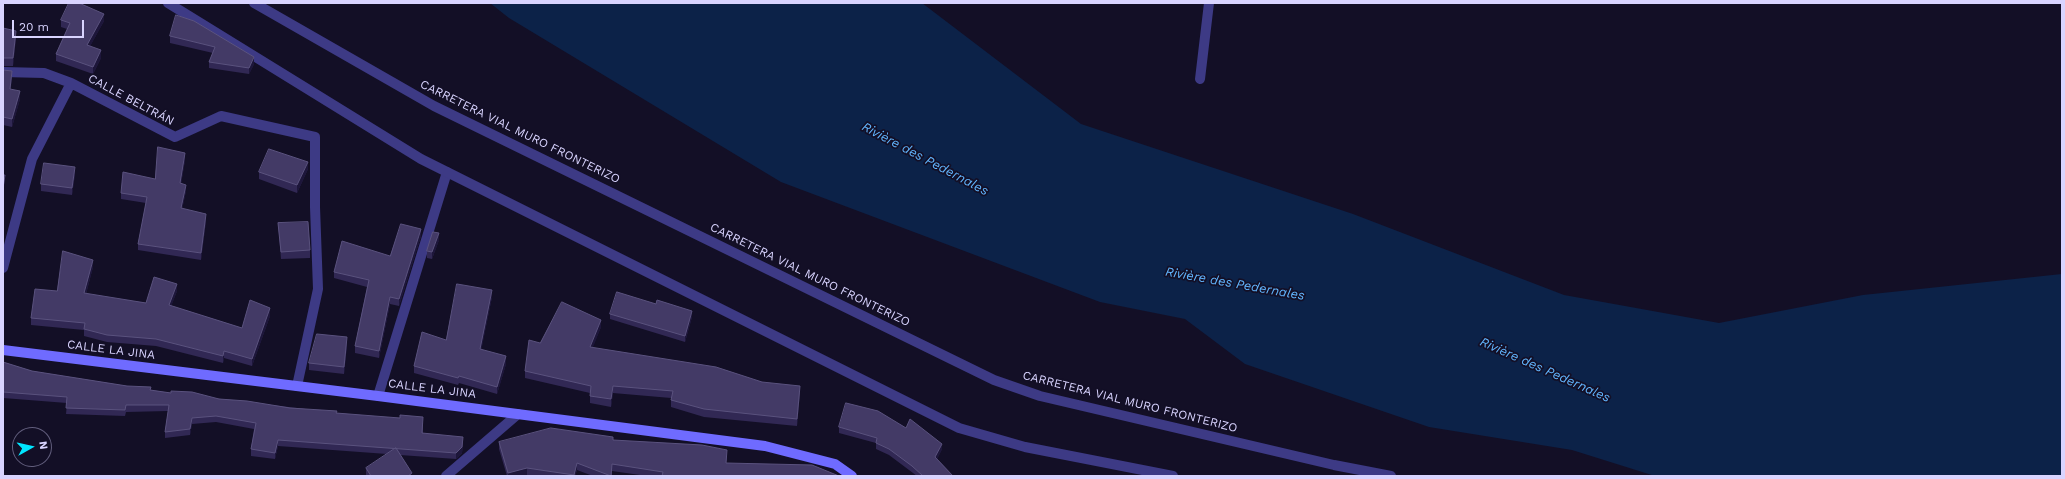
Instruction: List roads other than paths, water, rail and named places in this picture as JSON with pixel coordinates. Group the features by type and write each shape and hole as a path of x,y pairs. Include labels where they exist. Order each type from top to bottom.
{"main road":[{"name":"CALLE LA JINA","path":"3,350 378,396 765,446 834,464 852,476"}],"street":[{"path":"168,3 421,159 959,428 1025,447 1173,476"},
{"name":"CARRETERA VIAL MURO FRONTERIZO","path":"254,3 434,106 994,380 1040,396 1334,465 1391,476"},
{"path":"1200,79 1209,3"},
{"name":"CALLE BELTRÁN","path":"3,72 44,72 71,83 175,137 221,116 315,137 315,207 318,289 297,386"},
{"path":"3,268 32,159 71,83"},
{"path":"378,396 447,172"},
{"path":"446,476 518,414"}],"water":[{"name":"Rivière des Pedernales","path":"490,3 922,3 1081,124 1353,214 1564,295 1719,323 1863,295 2062,274 2062,476 1655,476 1572,450 1429,427 1245,364 1185,319 1100,302 781,182 509,18"}]}
